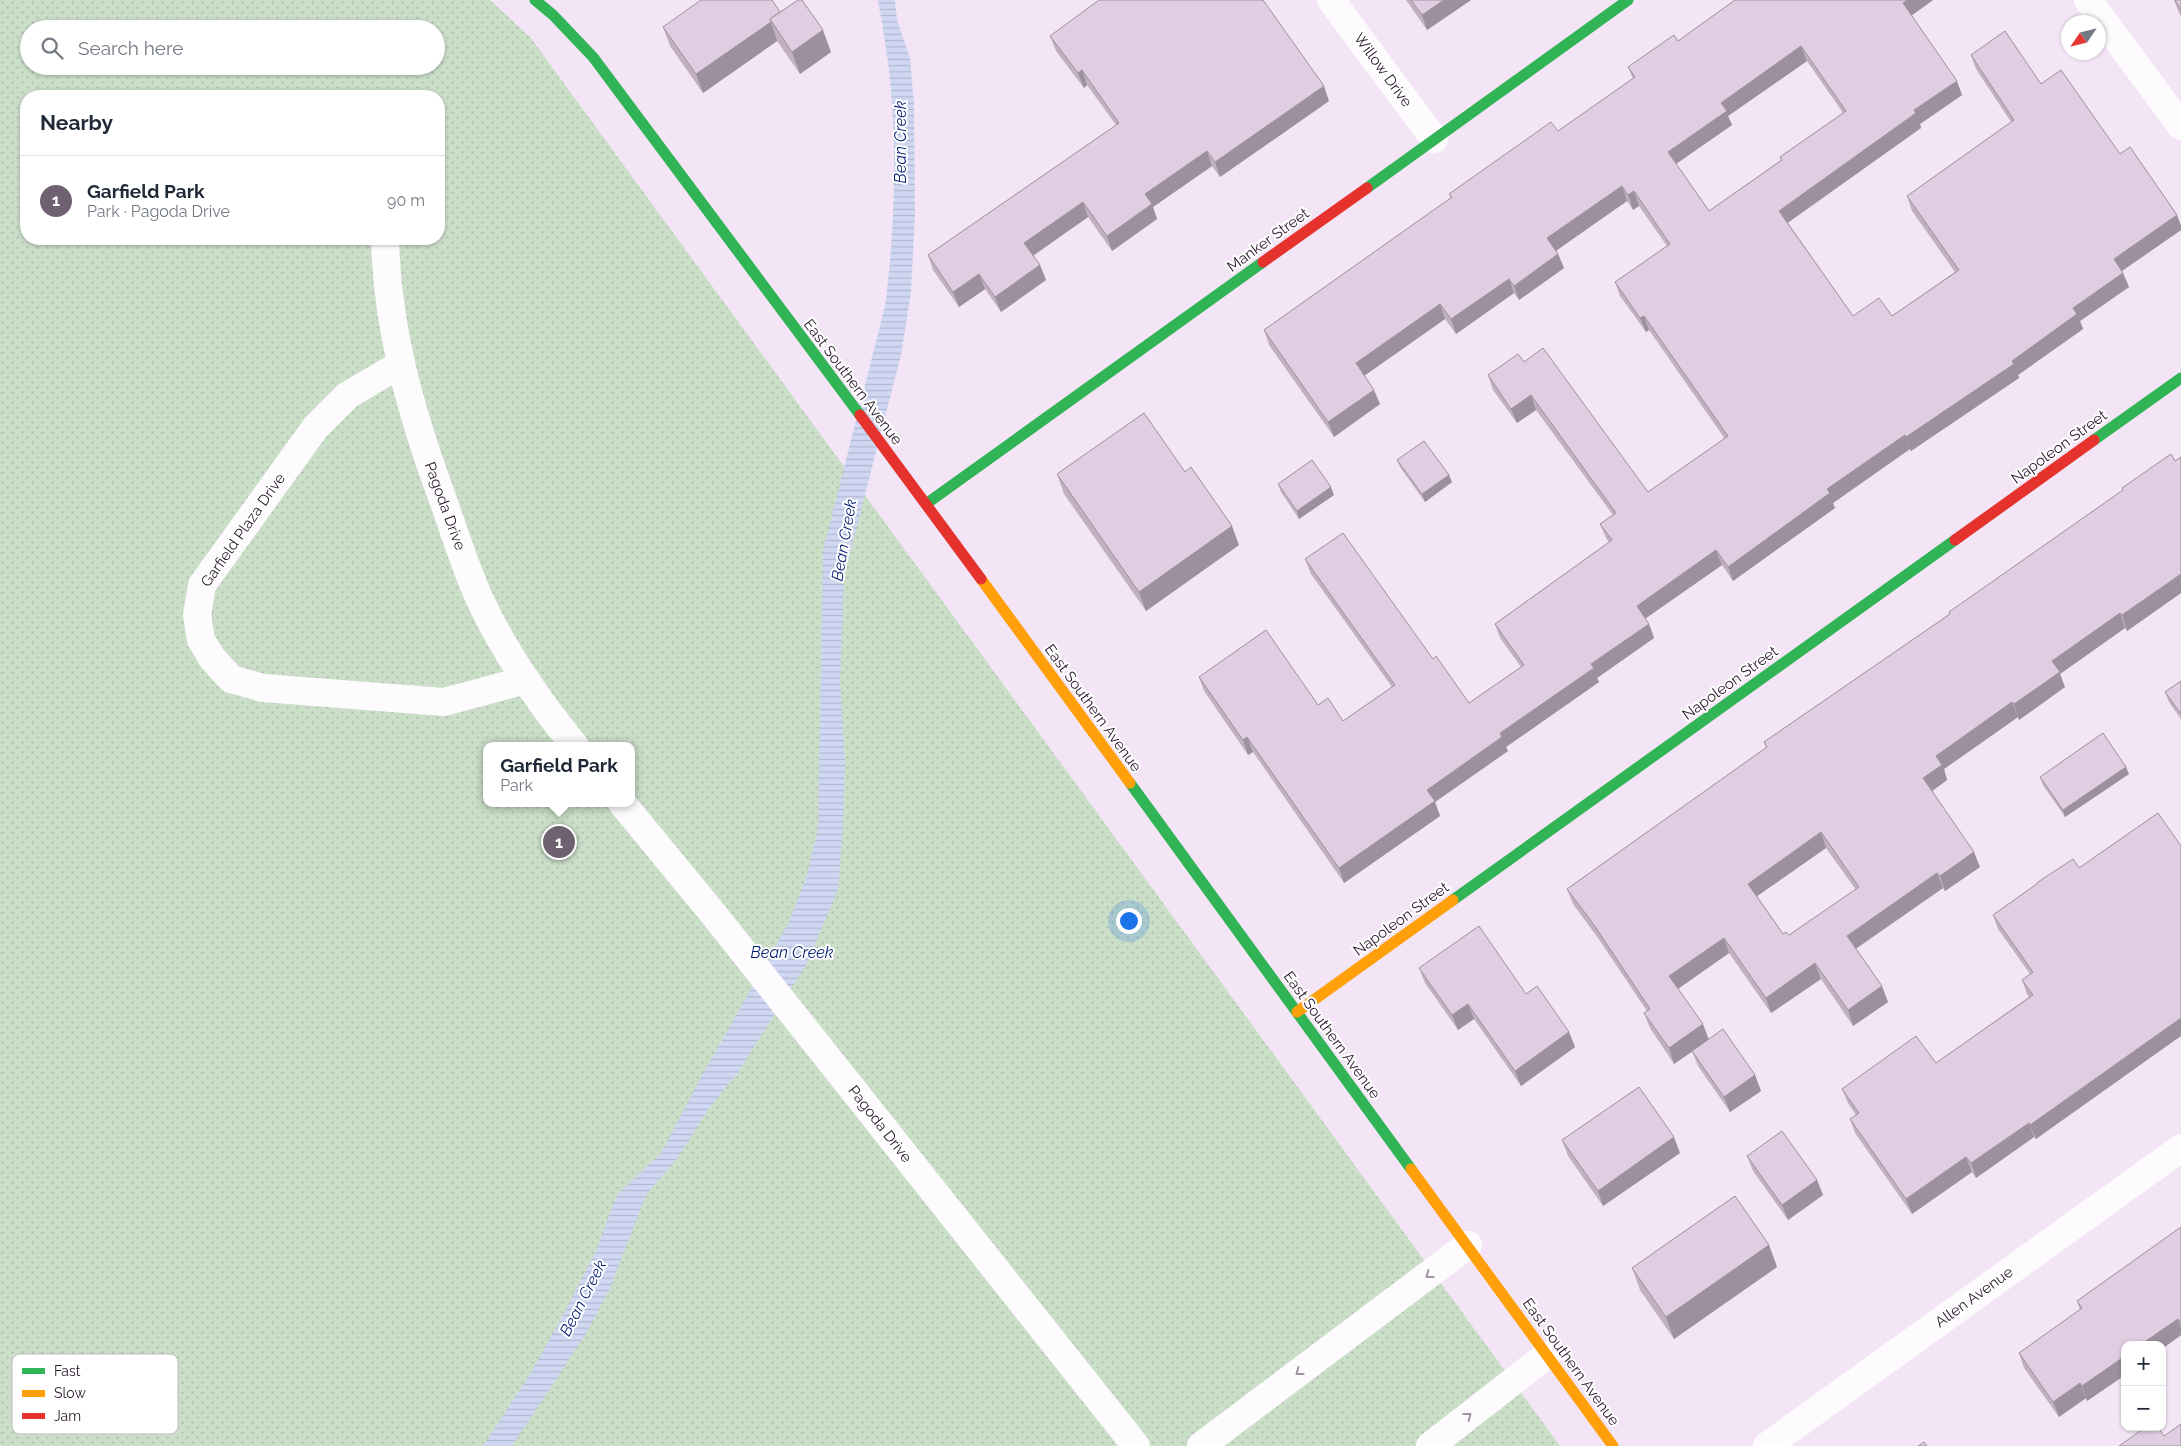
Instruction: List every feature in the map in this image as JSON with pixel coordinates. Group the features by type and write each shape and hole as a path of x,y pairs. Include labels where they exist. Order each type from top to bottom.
{"street":[{"name":"East Southern Avenue","path":"535,0 554,15 592,57 926,504 1613,1446"},
{"name":"Willow Drive","path":"1331,0 1434,139"},
{"name":"Manker Street","path":"926,504 1628,0"},
{"path":"2088,0 2181,126"},
{"name":"Pagoda Drive","path":"385,245 388,286 401,364 423,446 479,598 497,633 526,680 572,742"},
{"name":"Garfield Plaza Drive","path":"401,364 348,395 315,428 202,585 197,615 201,640 212,658 231,679 263,688 444,702 526,680"},
{"name":"Napoleon Street","path":"1297,1012 2181,378"},
{"name":"Pagoda Drive","path":"625,807 823,1051 1136,1446"},
{"name":"Allen Avenue","path":"1767,1446 2181,1148"},
{"path":"1201,1446 1468,1245"},
{"path":"1430,1446 1546,1356"}],"green space":[{"path":"0,0 490,0 530,37 1560,1446 0,1446"}],"water":[{"name":"Bean Creek","path":"878,0 895,0 897,20 910,58 914,104 915,213 911,292 901,355 844,576 840,681 845,764 838,890 807,963 737,1074 709,1108 679,1156 646,1195 610,1288 587,1332 512,1446 483,1446 530,1374 561,1319 596,1251 617,1195 661,1153 700,1079 789,922 806,878 818,829 823,551 885,306 891,253 894,199 893,118 889,68"}],"building":[{"path":"701,0 772,0 780,12 770,19 771,22 696,74 663,27"},
{"path":"798,0 802,0 823,30 792,52 770,19"},
{"path":"1099,0 1263,0 1324,86 1215,162 1207,151 1145,194 1152,204 1107,236 1083,202 1024,243 1040,265 995,297 979,274 953,292 928,255 1119,123 1082,70 1078,73 1050,36"},
{"path":"1411,0 1444,0 1422,15"},
{"path":"1735,0 1908,0 1903,3 1957,81 1914,110 1916,113 1779,211 1853,316 1879,298 1892,316 1959,270 1907,196 2014,120 1971,55 2005,31 2041,84 2061,70 2120,154 2130,147 2177,215 2114,259 2123,273 2073,308 2077,314 2012,361 2014,364 1906,437 1905,435 1827,489 1830,493 1728,567 1716,550 1637,606 1649,624 1591,664 1594,668 1500,733 1502,737 1427,790 1435,801 1339,868 1247,737 1243,740 1199,677 1266,630 1318,705 1328,698 1343,721 1395,685 1305,559 1343,533 1433,659 1436,656 1469,703 1524,665 1495,624 1612,540 1600,524 1616,513 1531,395 1511,409 1488,375 1518,354 1524,362 1543,348 1648,492 1728,436 1644,316 1640,318 1615,282 1670,244 1634,191 1628,195 1622,186 1547,238 1558,254 1514,286 1509,279 1451,319 1440,304 1356,363 1374,390 1328,422 1264,330 1452,197 1449,194 1551,122 1558,131 1635,77 1628,67 1674,35 1678,41","holes":["1801,46 1846,111 1780,157 1782,160 1709,211 1668,152 1727,111 1721,103"]},
{"path":"2175,0 2181,0 2181,9"},
{"path":"1144,413 1185,472 1191,467 1232,526 1139,592 1057,474"},
{"path":"1424,441 1449,475 1422,494 1397,460"},
{"path":"2171,454 2175,461 2181,457 2181,574 2122,615 2120,613 2052,661 2060,672 2014,704 2012,702 1936,756 1942,765 1923,778 1974,852 1940,876 1937,873 1847,936 1882,986 1848,1010 1815,963 1766,998 1724,938 1669,976 1703,1024 1669,1048 1644,1013 1650,1009 1592,922 1567,889 1767,747 1764,742 1950,614 1949,612 2123,490 2122,488","holes":["1821,832 1859,887 1789,935 1786,932 1783,934 1748,884"]},
{"path":"1312,460 1331,487 1297,511 1278,484"},
{"path":"2181,681 2181,714 2165,692"},
{"path":"2103,733 2126,767 2063,810 2040,777"},
{"path":"2158,813 2181,846 2181,1018 2030,1125 2029,1123 1971,1163 1966,1157 1906,1199 1850,1119 1859,1113 1842,1089 1916,1036 1936,1063 2033,995 2022,980 2033,972 1993,915 2073,859 2079,868"},
{"path":"1479,926 1526,994 1537,986 1569,1032 1515,1071 1468,1004 1452,1015 1419,968"},
{"path":"1723,1029 1755,1075 1724,1097 1692,1051"},
{"path":"1639,1087 1674,1137 1598,1191 1562,1140"},
{"path":"1782,1131 1817,1180 1782,1205 1747,1156"},
{"path":"1735,1196 1769,1245 1666,1317 1632,1268"},
{"path":"2181,1227 2181,1323 2178,1319 2146,1341 2121,1341 2121,1359 2082,1386 2080,1383 2053,1402 2019,1353 2082,1308 2077,1301"},
{"path":"2181,1424 2181,1446 2119,1446 2140,1431 2161,1431 2164,1436"},
{"path":"1924,1442 1927,1446 1918,1446"}],"traffic: fast":[{"path":"535,0 553,15 593,57 860,415"},
{"path":"1367,188 1628,0"},
{"path":"926,504 1263,262"},
{"path":"2094,440 2181,378"},
{"path":"1453,900 1955,540"},
{"path":"1130,783 1411,1169"}],"traffic: slow":[{"path":"981,579 1130,783"},
{"path":"1297,1012 1453,900"},
{"path":"1411,1169 1613,1446"}],"traffic: jam":[{"path":"1263,262 1367,188"},
{"path":"860,415 981,579"},
{"path":"1955,540 2094,440"}],"place":[{"name":"Garfield Park","path":"559,842"}]}
